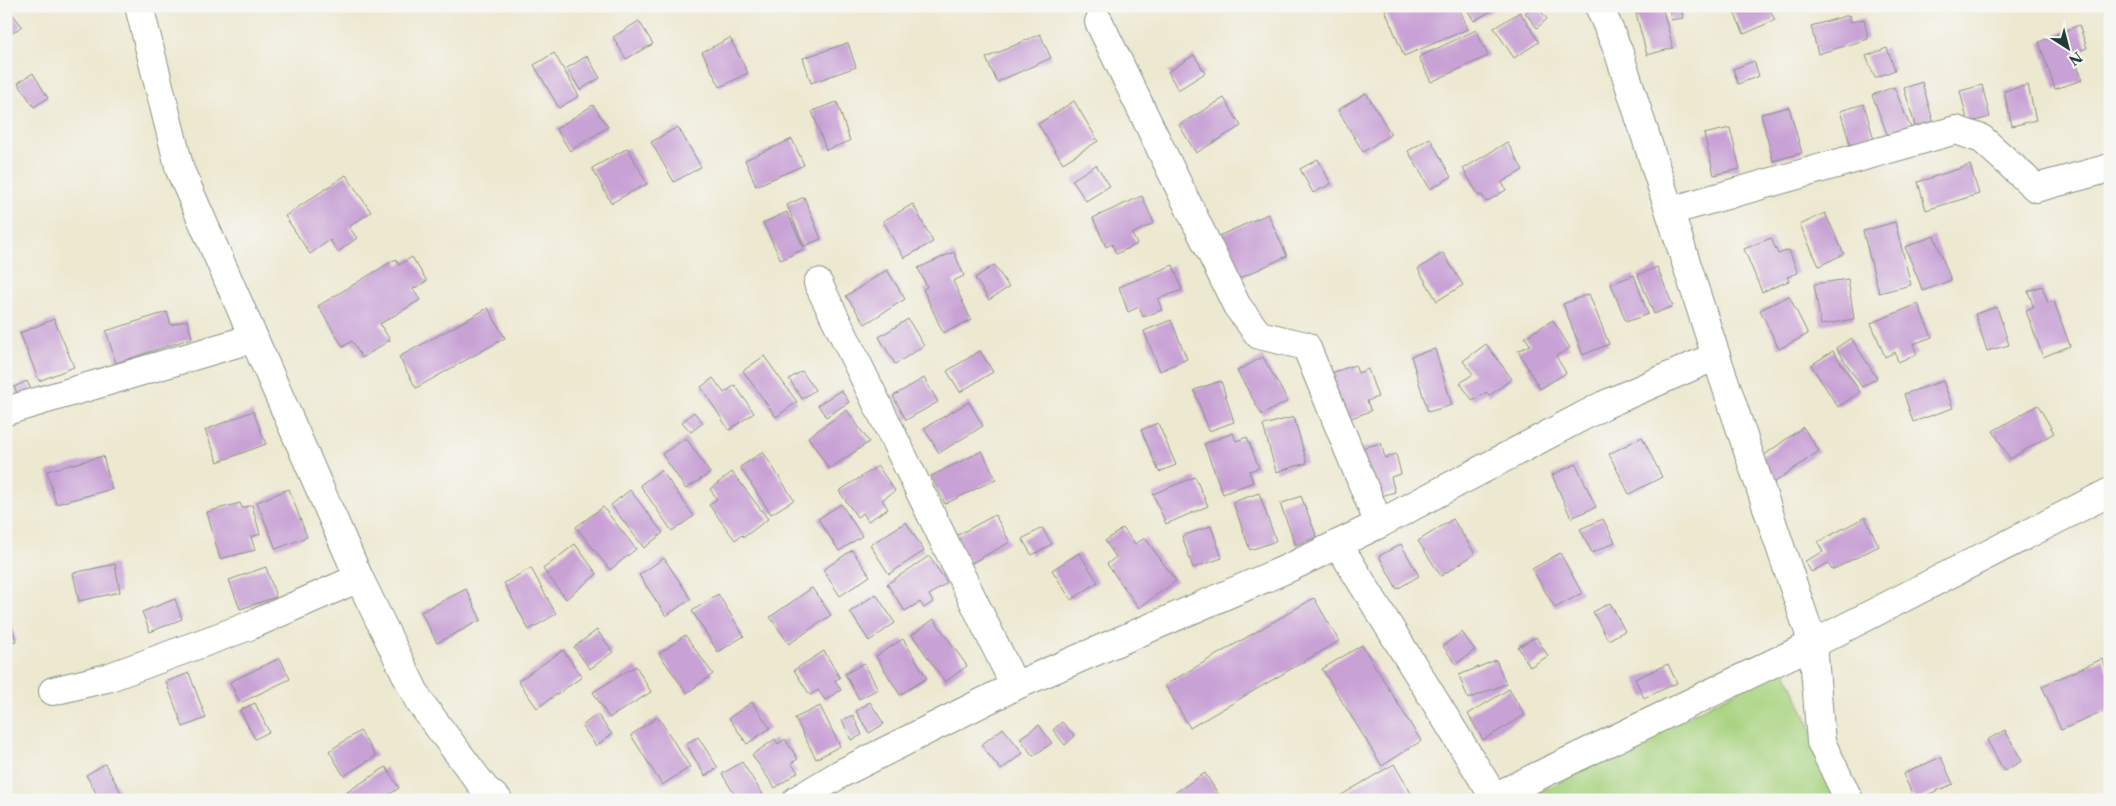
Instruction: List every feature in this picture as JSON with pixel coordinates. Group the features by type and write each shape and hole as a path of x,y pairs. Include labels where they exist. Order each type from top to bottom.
{"street":[{"path":"139,6 180,170 359,578 419,701 485,789 498,800"},
{"path":"1599,6 1618,50 1716,356 1813,644 1821,742 1849,800"},
{"path":"1099,22 1238,306 1259,335 1306,346 1379,524"},
{"path":"1670,211 1956,130 1982,139 2036,188 2110,168"},
{"path":"818,283 1015,686"},
{"path":"6,411 254,338"},
{"path":"797,800 840,774 1015,686 1291,567 1379,524 1604,405 1716,356"},
{"path":"1338,544 1494,797 1813,644 2110,492"},
{"path":"53,691 116,675 249,626 359,578"}],"green space":[{"path":"1784,667 1842,800 1524,800"}],"building":[{"path":"6,6 22,26 6,38"},
{"path":"1394,6 1458,6 1468,29 1404,56 1385,10"},
{"path":"1465,6 1500,6 1474,21"},
{"path":"1533,6 1537,6 1547,19 1537,28 1525,13"},
{"path":"1634,6 1662,6 1673,48 1647,55"},
{"path":"1669,6 1681,6 1683,18 1671,20"},
{"path":"1731,6 1768,6 1775,20 1744,34"},
{"path":"1520,12 1539,42 1514,58 1494,28"},
{"path":"1849,15 1851,22 1864,19 1868,39 1818,54 1811,26"},
{"path":"639,21 653,44 626,59 613,37"},
{"path":"2079,25 2087,48 2073,53 2082,80 2055,89 2039,42"},
{"path":"1476,30 1488,56 1431,82 1419,57"},
{"path":"1040,34 1051,58 997,82 986,58"},
{"path":"730,38 748,73 720,87 702,52"},
{"path":"848,43 856,67 811,83 803,58"},
{"path":"1887,48 1895,70 1875,78 1866,56"},
{"path":"554,53 579,96 559,108 534,65"},
{"path":"1194,55 1205,73 1178,90 1168,72"},
{"path":"587,56 600,78 580,90 567,68"},
{"path":"1754,61 1759,76 1738,84 1733,69"},
{"path":"33,73 48,98 34,107 18,83"},
{"path":"1922,82 1934,124 1916,129 1904,88"},
{"path":"1982,85 1990,117 1968,123 1960,91"},
{"path":"2028,85 2036,120 2012,126 2004,91"},
{"path":"1894,87 1912,131 1890,141 1872,95"},
{"path":"1366,93 1391,134 1363,152 1338,110"},
{"path":"1224,98 1241,126 1196,153 1179,125"},
{"path":"1074,101 1098,141 1063,163 1038,124"},
{"path":"837,102 850,141 826,150 812,111"},
{"path":"1864,104 1874,140 1851,147 1840,111"},
{"path":"593,105 608,127 570,151 556,129"},
{"path":"1789,107 1802,153 1773,161 1761,114"},
{"path":"678,127 701,167 674,182 651,142"},
{"path":"1730,128 1740,169 1714,175 1704,134"},
{"path":"1430,138 1451,177 1430,189 1408,151"},
{"path":"792,139 804,165 756,186 745,160"},
{"path":"1507,142 1523,170 1502,182 1506,190 1486,202 1482,195 1479,196 1463,169"},
{"path":"628,148 647,184 611,203 592,168"},
{"path":"1318,159 1331,184 1313,193 1300,169"},
{"path":"1096,165 1110,186 1086,201 1072,180"},
{"path":"1970,165 1979,194 1926,210 1918,182"},
{"path":"346,175 371,212 349,227 357,238 338,252 330,240 310,254 285,216"},
{"path":"1142,196 1154,223 1132,234 1137,244 1116,254 1112,244 1106,247 1093,218"},
{"path":"804,197 821,239 804,246 787,205"},
{"path":"913,204 933,242 904,258 883,221"},
{"path":"787,212 804,249 781,260 763,223"},
{"path":"1825,213 1844,254 1819,266 1800,225"},
{"path":"1268,214 1287,256 1232,282 1212,239"},
{"path":"1895,222 1911,285 1879,293 1863,231"},
{"path":"1934,236 1951,280 1923,291 1905,247"},
{"path":"1771,238 1778,254 1789,250 1798,273 1787,277 1789,281 1762,292 1744,249"},
{"path":"954,252 964,276 953,281 971,320 943,333 923,289 927,287 918,268"},
{"path":"1443,253 1463,285 1437,301 1418,269"},
{"path":"412,257 427,281 413,289 420,300 380,324 390,340 362,358 352,341 343,347 318,306 396,259 399,265"},
{"path":"994,265 1009,287 989,300 975,278"},
{"path":"1173,265 1182,290 1158,299 1162,310 1143,317 1139,307 1128,312 1119,287"},
{"path":"1657,267 1673,306 1654,314 1638,275"},
{"path":"887,270 905,299 865,324 846,296"},
{"path":"1634,275 1648,314 1626,322 1611,284"},
{"path":"1848,279 1854,319 1821,325 1814,284"},
{"path":"2042,286 2048,303 2054,301 2070,346 2043,357 2026,311 2034,308 2028,291"},
{"path":"1589,294 1609,344 1583,355 1563,304"},
{"path":"1789,296 1808,334 1779,349 1760,310"},
{"path":"1918,304 1932,337 1913,344 1917,354 1898,362 1895,352 1885,357 1871,323"},
{"path":"1997,307 2009,345 1987,351 1975,314"},
{"path":"488,308 505,338 416,388 399,357"},
{"path":"167,312 171,325 187,320 192,338 116,363 106,331"},
{"path":"54,319 74,367 39,381 20,333"},
{"path":"908,319 924,346 895,364 879,337"},
{"path":"1171,320 1187,359 1160,371 1144,331"},
{"path":"1553,320 1570,348 1556,356 1566,373 1540,389 1518,351 1530,345 1525,337"},
{"path":"1851,338 1877,378 1862,387 1836,348"},
{"path":"1486,344 1512,379 1489,396 1486,392 1473,401 1460,383 1473,374 1463,361"},
{"path":"1435,349 1452,405 1428,412 1411,356"},
{"path":"980,351 993,372 960,392 947,371"},
{"path":"1833,351 1860,392 1838,407 1811,365"},
{"path":"764,356 797,402 776,417 743,371"},
{"path":"1263,357 1288,401 1262,415 1237,371"},
{"path":"1355,365 1358,373 1368,369 1378,397 1367,401 1371,411 1343,421 1328,374"},
{"path":"802,371 815,390 802,399 789,379"},
{"path":"713,378 724,393 735,385 754,413 729,430 701,387"},
{"path":"924,378 938,402 906,420 893,396"},
{"path":"27,381 34,396 21,401 14,387"},
{"path":"1221,381 1234,422 1209,431 1194,390"},
{"path":"1943,381 1953,408 1913,422 1904,394"},
{"path":"841,390 849,402 826,417 818,405"},
{"path":"969,402 983,426 939,453 924,428"},
{"path":"2038,405 2054,433 2010,459 1993,431"},
{"path":"847,410 869,442 829,469 808,437"},
{"path":"253,411 266,444 218,462 205,430"},
{"path":"694,412 703,423 691,432 682,422"},
{"path":"1294,417 1307,463 1276,472 1263,425"},
{"path":"1158,423 1176,465 1159,472 1141,430"},
{"path":"1803,427 1819,451 1772,484 1756,461"},
{"path":"1233,433 1236,441 1247,437 1259,468 1249,471 1253,482 1223,494 1204,444"},
{"path":"1642,437 1662,477 1629,494 1609,454"},
{"path":"686,438 710,473 686,489 662,454"},
{"path":"1381,443 1385,458 1396,454 1401,474 1391,477 1395,492 1365,501 1351,451"},
{"path":"982,451 996,479 945,504 931,476"},
{"path":"763,452 794,500 771,514 740,467"},
{"path":"103,456 112,489 56,504 47,471"},
{"path":"1576,464 1596,507 1571,518 1552,475"},
{"path":"878,466 895,491 882,500 888,509 868,521 863,513 857,517 839,491"},
{"path":"661,470 694,516 672,531 640,485"},
{"path":"732,472 768,519 744,537 742,535 735,540 709,505 717,499 710,489"},
{"path":"1195,477 1208,506 1166,524 1153,494"},
{"path":"289,489 307,537 276,549 257,502"},
{"path":"630,490 663,533 644,548 611,505"},
{"path":"1259,493 1276,541 1250,550 1233,502"},
{"path":"1301,496 1317,537 1296,545 1280,504"},
{"path":"240,503 242,508 252,505 260,534 251,537 255,550 220,559 207,512"},
{"path":"841,504 862,536 839,551 818,519"},
{"path":"603,507 636,549 610,570 576,527"},
{"path":"995,515 1010,542 968,565 954,537"},
{"path":"1865,517 1879,546 1832,570 1828,563 1811,572 1805,561 1823,552 1818,542"},
{"path":"1453,519 1475,554 1441,576 1418,541"},
{"path":"1603,519 1615,542 1592,553 1580,529"},
{"path":"906,522 924,551 889,574 870,545"},
{"path":"1211,526 1222,558 1193,568 1182,536"},
{"path":"1042,528 1052,544 1032,555 1022,539"},
{"path":"1123,528 1135,544 1145,538 1176,581 1139,608 1107,564 1116,557 1105,541"},
{"path":"575,544 597,574 566,599 543,569"},
{"path":"1401,544 1419,576 1397,589 1379,556"},
{"path":"852,550 870,576 840,596 823,570"},
{"path":"1079,553 1098,582 1071,600 1052,570"},
{"path":"1560,553 1582,593 1555,608 1532,569"},
{"path":"929,556 947,583 929,595 933,602 924,608 920,602 905,611 887,584"},
{"path":"664,558 691,599 666,616 639,575"},
{"path":"115,564 120,592 79,601 73,573"},
{"path":"266,567 276,597 240,609 229,580"},
{"path":"531,568 556,614 529,630 504,583"},
{"path":"812,588 831,615 789,644 770,617"},
{"path":"466,589 481,620 437,643 421,612"},
{"path":"718,594 744,636 718,652 692,611"},
{"path":"876,594 895,623 869,641 850,612"},
{"path":"1314,598 1339,641 1190,728 1165,685"},
{"path":"175,599 182,619 150,632 142,612"},
{"path":"1610,603 1625,631 1608,640 1593,612"},
{"path":"8,611 16,641 6,643 6,612"},
{"path":"934,619 967,666 945,682 912,635"},
{"path":"597,630 613,652 590,669 574,647"},
{"path":"1462,632 1475,650 1456,664 1443,646"},
{"path":"685,635 713,674 687,693 659,654"},
{"path":"1536,637 1548,656 1530,667 1518,647"},
{"path":"903,639 927,678 900,695 876,656"},
{"path":"1362,645 1421,741 1382,766 1322,669"},
{"path":"563,650 582,677 537,708 518,681"},
{"path":"824,651 840,678 835,680 841,690 825,700 818,690 810,695 794,670"},
{"path":"280,658 290,679 240,703 230,682"},
{"path":"2102,659 2110,676 2110,709 2061,730 2042,686"},
{"path":"1496,660 1506,684 1468,699 1459,675"},
{"path":"864,663 878,689 859,699 845,674"},
{"path":"1668,664 1677,683 1644,698 1635,679"},
{"path":"636,666 651,692 609,718 593,692"},
{"path":"189,673 206,718 183,727 166,682"},
{"path":"1509,689 1525,715 1483,740 1468,714"},
{"path":"752,702 770,728 747,744 729,718"},
{"path":"870,702 884,724 869,733 856,711"},
{"path":"255,703 269,732 255,739 240,710"},
{"path":"820,706 840,746 816,759 795,718"},
{"path":"597,714 612,734 596,746 582,726"},
{"path":"853,715 862,735 851,740 842,720"},
{"path":"658,717 690,767 662,785 631,735"},
{"path":"1062,722 1075,736 1065,745 1053,730"},
{"path":"1039,725 1052,743 1033,756 1020,738"},
{"path":"1003,728 1023,753 1001,770 981,745"},
{"path":"2005,730 2022,761 2004,771 1987,740"},
{"path":"360,731 376,756 344,776 329,751"},
{"path":"698,737 718,768 705,776 686,744"},
{"path":"775,739 778,744 785,739 798,759 791,763 798,772 775,788 752,755"},
{"path":"1941,757 1953,784 1915,800 1903,774"},
{"path":"742,762 763,795 756,800 738,800 722,774"},
{"path":"105,764 123,796 117,800 100,800 86,775"},
{"path":"1394,764 1415,800 1333,800"},
{"path":"386,767 399,788 381,800 352,800 347,792"},
{"path":"1205,773 1222,800 1169,800 1168,797"}]}
